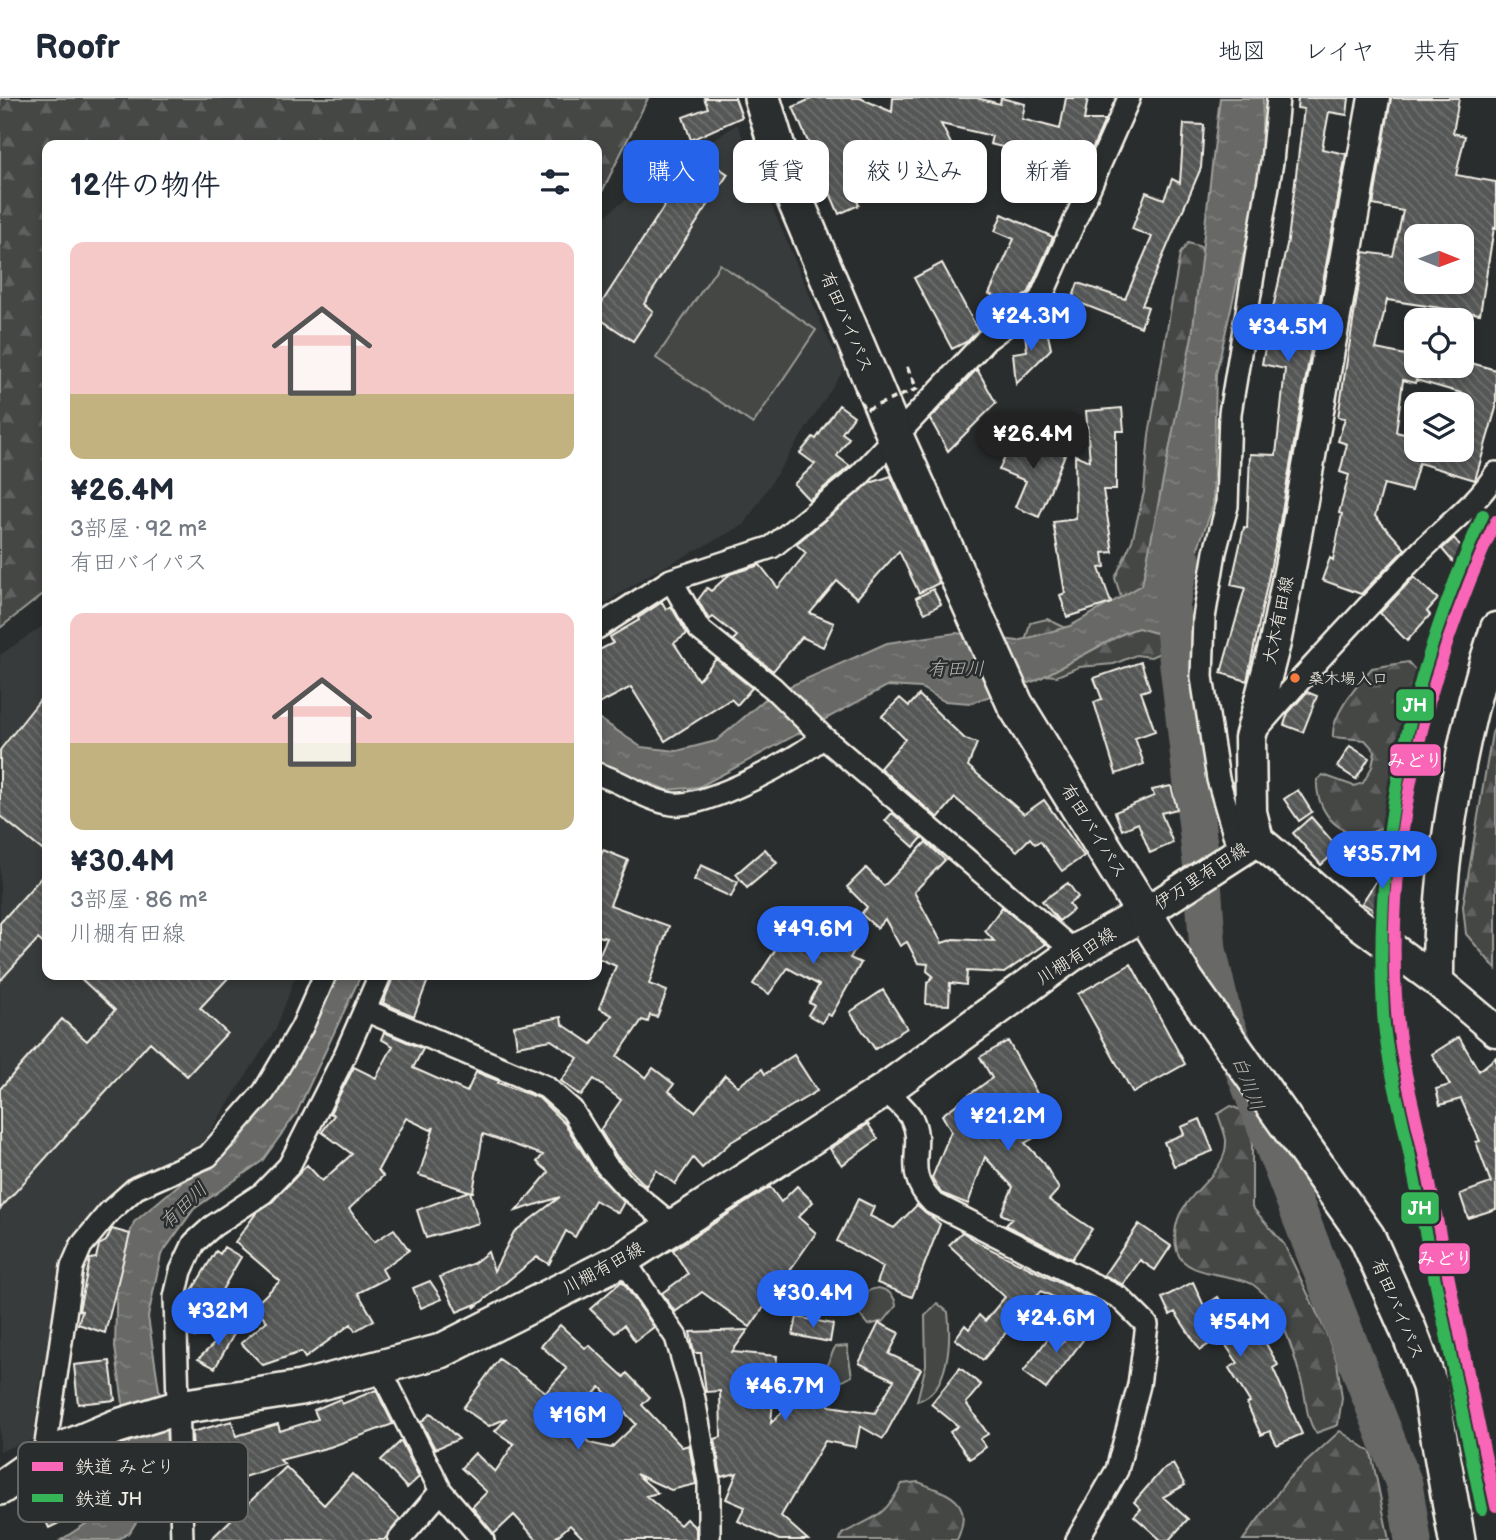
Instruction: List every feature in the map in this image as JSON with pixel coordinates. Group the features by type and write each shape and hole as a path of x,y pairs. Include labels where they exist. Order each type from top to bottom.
{"highway":[{"name":"有田バイパス","path":"762,98 788,183 895,436 1015,704 1186,981 1367,1237 1430,1386 1457,1540"}],"main road":[{"name":"大木有田線","path":"1249,846 1250,738 1275,643 1291,562 1374,98"},
{"path":"1438,982 1438,935 1443,884 1466,736 1477,684 1496,628"},
{"name":"伊万里有田線","path":"1144,912 1249,846"},
{"path":"1249,846 1438,982 1496,1031"},
{"name":"川棚有田線","path":"80,1442 115,1427 177,1408 301,1388 441,1351 623,1259 885,1090 1075,953 1144,912"},
{"name":"川棚有田線","path":"0,1488 18,1475"}],"street":[{"path":"602,625 671,580 772,547 857,478 986,340 1041,300 1129,98"},
{"path":"1249,846 1218,779 1202,677 1204,618 1215,552 1227,506 1230,413 1272,162 1278,98"},
{"path":"1250,738 1316,660 1441,530 1487,489 1496,473"},
{"path":"671,580 699,629 773,688 823,737 1075,953"},
{"path":"602,775 615,779 648,797 674,805 718,796 795,757 823,737"},
{"path":"46,1442 72,1267 81,1246 110,1211 136,1188 208,1156 264,1092 302,1027 323,980"},
{"path":"178,1442 175,1297 181,1270 194,1243 213,1226 263,1193 289,1166 378,980"},
{"path":"365,1010 546,1087 572,1110 606,1165 625,1186 673,1226"},
{"path":"885,1090 911,1117 915,1128 916,1178 921,1191 933,1203 1120,1298 1147,1325 1139,1385 1117,1470 1077,1540"},
{"path":"623,1259 676,1336 694,1399 709,1482 709,1540"},
{"path":"379,1367 441,1491 483,1540"},
{"path":"399,1540 441,1491"},
{"path":"181,1522 182,1540"}],"path":[{"path":"855,390 865,411 917,389 907,367"}],"shaded area":[{"path":"737,124 744,140 733,140 733,203 770,203 829,341 845,368 744,525 645,577 602,606 602,220 623,202 719,203 719,140 714,140"},
{"path":"42,626 42,980 294,980 276,1029 199,1149 102,1201 69,1250 40,1381 33,1440 18,1442 18,1445 0,1451 0,655"}],"green space":[{"path":"0,98 648,98 627,140 623,140 623,149 602,192 602,140 42,140 42,595 0,628"},
{"path":"1188,243 1201,247 1209,282 1206,385 1136,607 1121,597 1115,578 1132,541 1144,492 1149,435 1180,254"},
{"path":"720,264 816,330 753,424 656,358"},
{"path":"1047,619 1068,629 1109,634 1156,624 1165,642 1162,652 1151,657 1136,655 1114,664 1079,667 1057,676 1044,675 1026,638 1030,623"},
{"path":"1408,662 1421,678 1425,689 1408,736 1399,806 1392,819 1379,829 1366,834 1353,833 1331,820 1323,809 1317,780 1323,775 1354,786 1363,783 1372,767 1375,751 1365,740 1333,737 1336,719 1346,700 1372,668"},
{"path":"1496,725 1496,969 1466,934 1463,906 1492,733"},
{"path":"1231,1106 1243,1111 1252,1137 1252,1207 1284,1244 1325,1330 1337,1362 1342,1398 1338,1425 1316,1433 1309,1417 1289,1341 1268,1298 1244,1280 1189,1266 1177,1251 1175,1232 1179,1216 1224,1155 1226,1140 1218,1114"},
{"path":"878,1288 890,1294 896,1306 884,1321 868,1325 860,1315 860,1300 868,1291"},
{"path":"937,1303 948,1312 946,1363 936,1387 928,1396 917,1401 926,1365 925,1316"},
{"path":"847,1346 852,1376 843,1381 835,1378 827,1365 835,1347"},
{"path":"1340,1431 1371,1452 1389,1540 1243,1540 1288,1479"},
{"path":"918,1482 949,1495 961,1507 962,1527 957,1540 840,1540 842,1534 883,1510 902,1484"}],"water":[{"name":"有田川","path":"1220,98 1263,98 1260,182 1216,374 1213,506 1182,592 1156,633 1138,628 1124,633 1037,680 970,703 944,701 921,688 887,686 699,787 667,790 602,764 602,720 641,747 677,751 716,741 770,695 887,643 956,633 1018,641 1070,626 1142,585 1192,336"},
{"name":"有田川","path":"328,980 359,980 296,1114 262,1161 194,1209 161,1255 148,1317 167,1442 128,1442 115,1347 117,1272 134,1222 182,1182 237,1144 302,1047"},
{"name":"有田川","path":"89,1522 136,1522 130,1532 118,1540 61,1540"}],"building":[{"path":"704,98 735,98 742,117 691,140 683,117 708,108"},
{"path":"813,98 860,98 892,112 893,98 977,98 1000,104 1001,98 1025,104 1022,119 1060,129 1066,98 1088,98 1084,120 1105,120 1096,140 1001,140 1001,147 990,144 992,136 941,124 949,140 843,140 843,203 859,205 839,214 829,191 829,140 807,140 793,107"},
{"path":"1298,98 1349,98 1347,115 1329,112 1322,149 1346,154 1280,522 1247,681 1221,673 1245,588 1231,585 1244,527 1247,528 1250,454 1276,455 1285,369 1262,364 1267,337 1263,336 1267,316 1271,317 1288,240 1304,109 1297,108"},
{"path":"1391,98 1459,98 1453,133 1465,136 1456,175 1496,182 1496,229 1494,228 1480,314 1474,313 1474,308 1440,308 1387,300 1376,349 1404,355 1404,378 1474,378 1474,364 1496,370 1496,408 1475,480 1419,463 1411,491 1384,484 1375,516 1405,549 1361,594 1322,580 1330,558 1333,560 1342,514 1339,513 1349,475 1340,472 1347,444 1338,441 1345,418 1338,417 1364,252 1393,256 1403,211 1373,205"},
{"path":"1184,124 1204,125 1201,168 1142,305 1148,307 1141,327 1072,300 1078,283 1125,299 1152,237 1132,229 1146,192 1164,199 1172,179 1180,183"},
{"path":"719,168 728,174 719,188"},
{"path":"666,203 709,203 644,304 653,311 633,341 602,320 602,302"},
{"path":"1002,214 1053,237 1029,292 1012,304 989,294 1014,239 995,231"},
{"path":"942,263 978,330 968,341 952,349 914,278"},
{"path":"1047,330 1051,349 1016,384 1013,353 1027,351 1025,333"},
{"path":"977,369 996,403 948,451 930,419"},
{"path":"839,405 854,416 842,433 849,438 837,456 850,466 809,500 794,484 815,464 800,453 813,437 816,439"},
{"path":"1122,408 1124,431 1116,431 1116,490 1103,490 1113,552 1103,553 1105,567 1099,568 1111,603 1067,617 1060,595 1065,593 1053,522 1076,519 1075,455 1090,461 1086,411"},
{"path":"1020,434 1066,452 1039,517 1015,507 1026,481 999,470 1014,435 1022,450"},
{"path":"891,476 939,583 919,593 899,551 857,598 837,581 810,613 834,623 823,647 802,637 773,671 733,640 737,636 713,617 709,620 698,600 707,588 711,591 730,574 760,565 778,588 806,553 796,544 870,483"},
{"path":"1454,538 1466,553 1454,563 1442,549"},
{"path":"1414,577 1438,599 1427,611 1430,615 1407,641 1380,613"},
{"path":"933,589 941,604 925,613 916,598"},
{"path":"662,602 666,609 671,606 687,634 674,643 698,680 716,659 752,688 737,705 731,699 665,741 631,687 602,702 602,648 613,643 610,637 639,620 638,618"},
{"path":"1141,662 1150,689 1141,692 1155,731 1135,738 1144,764 1116,774 1094,702 1102,699 1094,678"},
{"path":"1307,692 1317,696 1303,732 1284,725 1288,713"},
{"path":"919,695 965,739 977,743 968,766 1024,814 1044,800 1084,856 1062,871 1040,841 1035,844 1030,838 1017,851 955,798 938,818 880,768 905,739 882,716 900,698 909,706"},
{"path":"42,697 42,850 0,816 0,750"},
{"path":"1350,746 1369,758 1356,779 1337,767"},
{"path":"1171,786 1177,809 1161,813 1173,843 1150,853 1138,823 1122,830 1115,812 1154,796 1152,790"},
{"path":"1298,790 1312,812 1299,821 1284,799"},
{"path":"892,813 922,838 914,847 885,821"},
{"path":"1311,817 1339,849 1321,865 1293,833"},
{"path":"926,842 945,860 914,892 942,943 954,939 994,941 985,931 1002,907 1046,944 1004,973 967,971 966,985 950,983 949,1005 926,1004 927,984 933,976 927,971 928,964 918,963 907,942 900,946 885,919 877,928 861,914 867,907 847,887 866,868 884,886"},
{"path":"765,849 777,863 747,888 736,874"},
{"path":"603,850 628,860 610,905 669,926 649,984 667,991 657,1017 650,1015 648,1022 642,1020 617,1056 646,1078 653,1068 674,1084 669,1091 695,1112 725,1075 738,1086 762,1069 765,1074 794,1055 817,1091 731,1142 702,1168 693,1158 675,1184 656,1170 646,1186 617,1157 600,1130 621,1100 594,1079 581,1096 561,1081 578,1058 551,1040 517,1046 514,1026 561,1017 562,1024 592,1044 612,1015 599,1008 616,966 602,960 602,949 607,938 602,937"},
{"path":"1391,858 1395,894 1381,915 1362,903"},
{"path":"701,865 738,882 731,897 694,880"},
{"path":"42,877 42,943 38,939 0,981 0,923"},
{"path":"1068,883 1078,897 1069,904 1073,910 1059,921 1042,901"},
{"path":"786,924 813,941 822,924 858,944 850,958 861,963 831,1016 827,1014 822,1023 808,1015 814,1005 809,1003 819,985 788,968 769,994 753,984 776,949 772,946"},
{"path":"1131,964 1185,1064 1133,1093 1078,994"},
{"path":"82,980 226,980 200,1008 227,1033 187,1076 150,1042 0,1209 0,1089 62,1019 87,1041 115,1010"},
{"path":"392,980 428,980 414,1016 383,1003"},
{"path":"883,990 907,1028 875,1049 850,1012"},
{"path":"384,1032 423,1049 413,1068 467,1092 476,1072 539,1098 565,1124 595,1172 624,1202 618,1213 595,1200 575,1237 566,1231 549,1264 537,1257 474,1308 476,1304 457,1312 440,1277 474,1263 488,1252 494,1271 514,1232 560,1197 516,1211 549,1172 537,1162 543,1155 483,1134 473,1192 470,1191 479,1223 426,1238 417,1210 469,1191 419,1175 434,1127 431,1130 406,1118 378,1170 383,1176 349,1209 374,1242 394,1229 409,1250 382,1269 387,1278 358,1293 374,1320 355,1331 351,1324 305,1358 301,1352 263,1365 241,1343 267,1321 254,1306 280,1281 235,1242 257,1212 272,1202 307,1165 322,1181 352,1154 322,1132 334,1115 330,1113 354,1067 376,1078 393,1046 381,1039"},
{"path":"1459,1037 1479,1071 1496,1057 1496,1209 1468,1218 1460,1194 1491,1183 1476,1142 1480,1141 1461,1099 1440,1105 1436,1089 1450,1085 1432,1054"},
{"path":"1008,1041 1055,1126 1025,1143 1044,1163 1059,1189 1049,1200 1092,1229 1072,1259 1006,1225 1012,1219 1001,1214 1013,1187 985,1157 968,1204 941,1193 932,1178 951,1131 942,1115 992,1078 980,1057"},
{"path":"1200,1119 1213,1151 1174,1166 1164,1142 1184,1134 1181,1127"},
{"path":"868,1124 878,1139 842,1165 830,1149"},
{"path":"797,1186 813,1202 798,1217 816,1233 750,1327 702,1292 675,1312 662,1293 688,1274 673,1250 770,1187 781,1202"},
{"path":"858,1199 874,1207 870,1216 894,1228 917,1205 940,1224 912,1297 877,1283 883,1267 837,1241"},
{"path":"1139,1224 1171,1246 1155,1270 1140,1260 1123,1285 1104,1275"},
{"path":"112,1229 130,1234 105,1333 78,1324 90,1259 96,1258 99,1245 106,1241"},
{"path":"962,1232 984,1246 1107,1306 1103,1313 1095,1307 1091,1315 1041,1291 983,1360 955,1339 965,1325 969,1329 979,1315 985,1321 1005,1297 949,1245"},
{"path":"224,1247 241,1257 195,1337 189,1333 192,1312 189,1310 188,1297 216,1251 220,1254"},
{"path":"430,1281 442,1299 421,1308 413,1288"},
{"path":"622,1281 654,1327 635,1341 624,1325 615,1333 590,1309"},
{"path":"1193,1282 1204,1306 1218,1297 1239,1330 1259,1317 1273,1337 1265,1342 1278,1365 1273,1368 1302,1434 1277,1445 1270,1431 1261,1435 1247,1404 1250,1402 1229,1368 1238,1363 1220,1337 1200,1350 1175,1312 1170,1315 1162,1298"},
{"path":"797,1317 833,1324 830,1342 793,1335"},
{"path":"1086,1317 1095,1324 1046,1389 1023,1372 1049,1337 1060,1345"},
{"path":"236,1323 239,1325 215,1368 198,1359"},
{"path":"879,1323 899,1333 889,1354 921,1369 883,1439 860,1426 856,1447 825,1441 781,1516 808,1540 779,1540 738,1521 745,1507 726,1499 737,1473 721,1477 715,1439 721,1437 720,1391 706,1392 701,1353 694,1353 690,1332 748,1330 732,1352 777,1356 771,1423 798,1397 802,1401 814,1389 830,1406 875,1413 894,1380 859,1363"},
{"path":"560,1325 585,1348 589,1345 624,1377 627,1373 650,1397 642,1405 682,1447 689,1445 696,1484 671,1490 636,1474 658,1493 646,1496 680,1525 686,1519 696,1528 696,1540 585,1540 570,1525 553,1540 537,1540 514,1515 494,1534 472,1507 487,1492 461,1468 475,1453 495,1472 514,1444 495,1431 507,1418 489,1426 463,1408 499,1359 546,1392 567,1369 541,1346","holes":["600,1387 636,1424 611,1448 590,1443 569,1426 572,1422 570,1420"]},
{"path":"110,1361 115,1400 78,1404 74,1365"},
{"path":"960,1368 981,1385 966,1403 988,1434 980,1439 986,1447 970,1459 950,1432 958,1426 931,1404"},
{"path":"376,1390 393,1424 330,1447 280,1460 284,1464 248,1476 248,1442 193,1442 192,1432 232,1421 236,1436 278,1424 280,1431 318,1419 314,1410 340,1399 342,1404"},
{"path":"431,1413 459,1439 435,1449 421,1422"},
{"path":"401,1441 419,1477 407,1488 381,1460"},
{"path":"1173,1464 1185,1485 1163,1497 1188,1519 1169,1540 1161,1540 1134,1516 1141,1509 1134,1502 1161,1471"},
{"path":"286,1467 324,1505 352,1474 400,1519 384,1540 210,1540 229,1522 248,1522 248,1504"},
{"path":"46,1522 61,1522 49,1528"}],"waterway":[{"name":"白川川","path":"1182,559 1171,605 1202,870 1208,950 1224,1019 1404,1484 1413,1540"}],"rail line":[{"name":"JH","path":"1482,1509 1387,1050 1381,947 1384,883 1402,757 1436,634 1483,515"},
{"name":"みどり","path":"1496,521 1449,639 1430,699 1415,761 1397,886 1395,950 1397,1013 1405,1069 1496,1506"}],"place":[{"name":"桑木場入口","path":"1295,678"}]}
